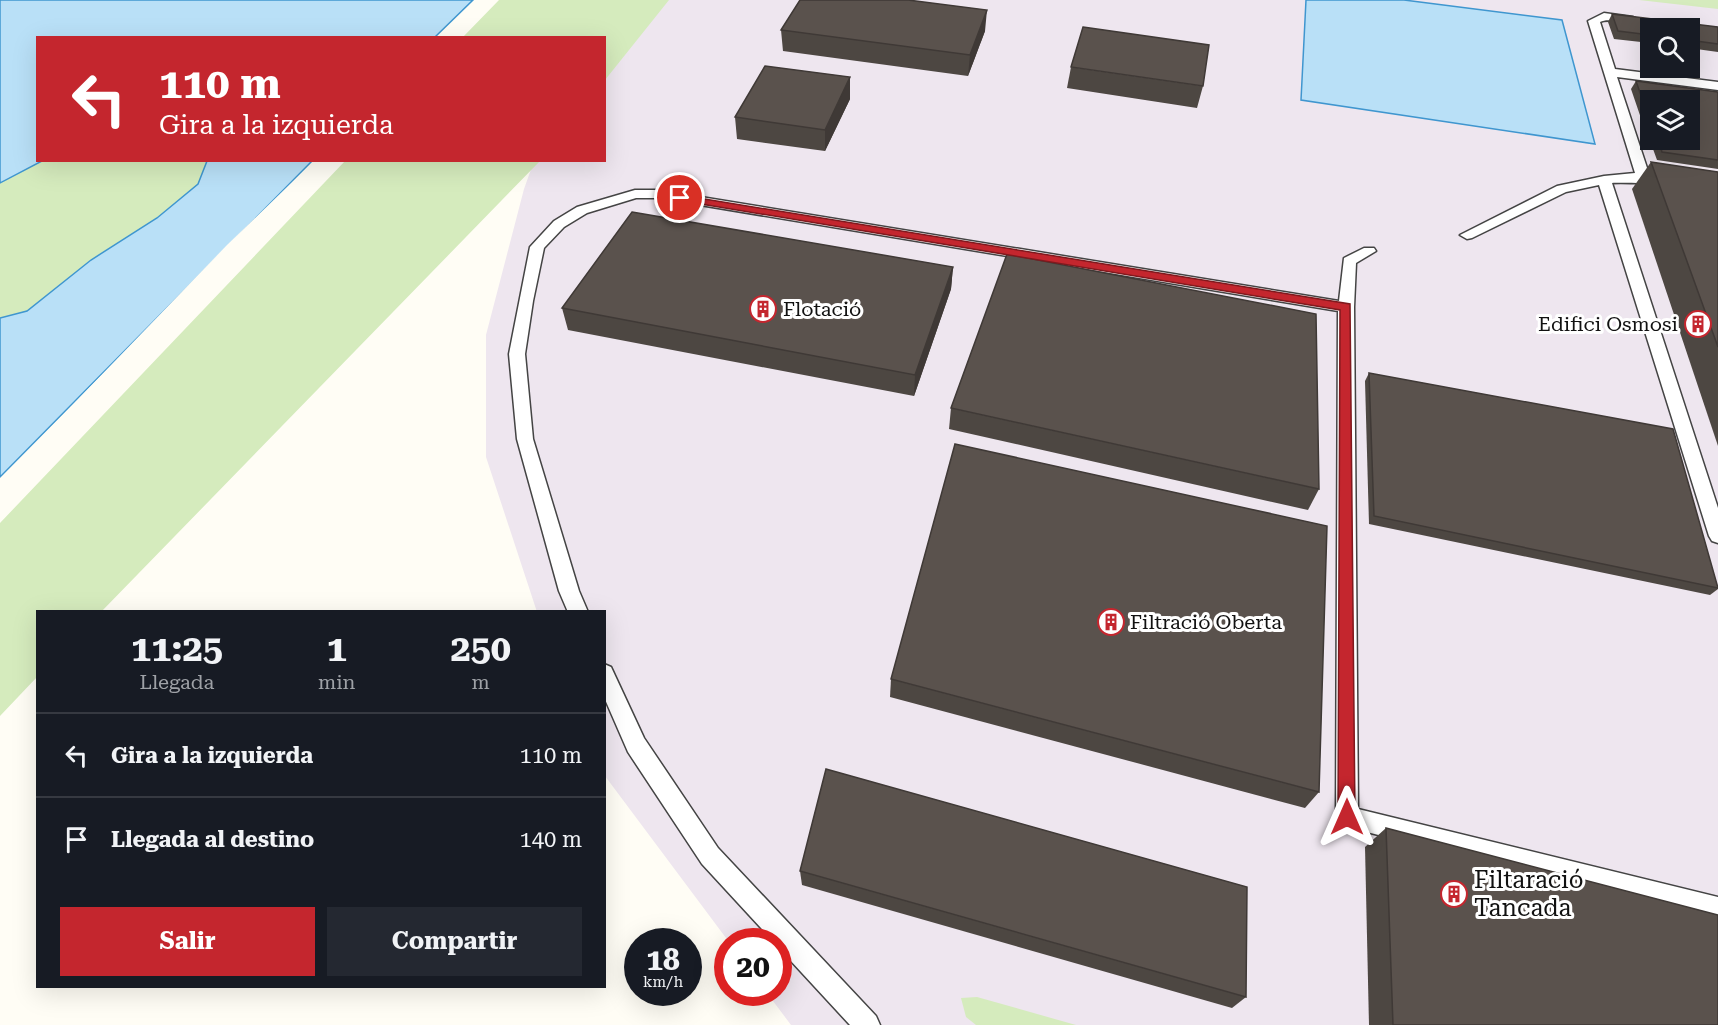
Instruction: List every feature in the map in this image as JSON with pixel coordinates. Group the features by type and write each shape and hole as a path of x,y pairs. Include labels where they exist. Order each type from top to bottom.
{"lane":[{"path":"1640,21 1604,16 1594,21 1643,178"},
{"path":"1610,72 1718,86"},
{"path":"1467,235 1562,189 1604,180 1643,178 1676,182"},
{"path":"1604,180 1718,536"},
{"path":"577,610 569,591 525,439 517,354 537,247 559,224 582,210 635,194 658,194 1346,307"},
{"path":"1368,251 1349,261 1346,307 1347,817 1718,909"},
{"path":"606,678 636,746 710,856 867,1025"}],"shaded area":[{"path":"654,0 1718,0 1718,1025 791,1025 777,1006 792,1006 792,928 719,928 606,777 606,610 536,610 486,457 486,335 524,189 534,162 606,162 606,60"}],"green space":[{"path":"499,0 669,0 606,79 606,36 464,36"},
{"path":"1639,0 1718,0 1718,9"},
{"path":"40,162 207,162 198,184 157,218 91,260 27,311 0,318 0,183"},
{"path":"344,162 539,162 103,610 36,610 36,678 0,716 0,523"},
{"path":"977,997 1076,1025 976,1025 966,1017 961,998"}],"water":[{"path":"0,0 473,0 436,36 36,36 36,162 40,162 0,183"},
{"path":"1306,0 1404,0 1562,20 1595,144 1301,100"},
{"path":"207,162 311,162 0,477 0,318 27,311 91,260 157,218 198,184"}],"pier":[{"path":"313,162 0,480 227,245"}],"building":[{"path":"800,0 908,0 987,10 970,55 781,30"},
{"path":"1612,14 1645,18 1640,18 1640,34 1618,31"},
{"path":"1700,25 1718,27 1718,44 1700,42"},
{"path":"1083,27 1209,45 1203,86 1071,67"},
{"path":"765,66 850,77 825,130 735,117"},
{"path":"1636,81 1718,92 1718,160 1662,152 1661,150 1700,150 1700,90 1640,90 1640,93"},
{"path":"1651,162 1718,172 1718,347"},
{"name":"Flotació","path":"632,212 953,267 915,375 562,308"},
{"path":"1007,254 1316,314 1319,489 951,408"},
{"path":"1369,373 1673,429 1718,588 1374,516"},
{"name":"Filtració Oberta","path":"955,444 1327,526 1319,792 891,679"},
{"path":"826,769 1247,887 1246,997 800,871"},
{"name":"Filtaració Tancada","path":"1386,828 1718,915 1718,1025 1393,1025"}],"place":[{"name":"Flotació","path":"763,309"},
{"name":"Edifici Osmosi","path":"1698,324"},
{"name":"Filtració Oberta","path":"1111,622"},
{"name":"Filtaració Tancada","path":"1454,894"}],"route":[{"path":"680,198 1346,307 1347,817"}]}
